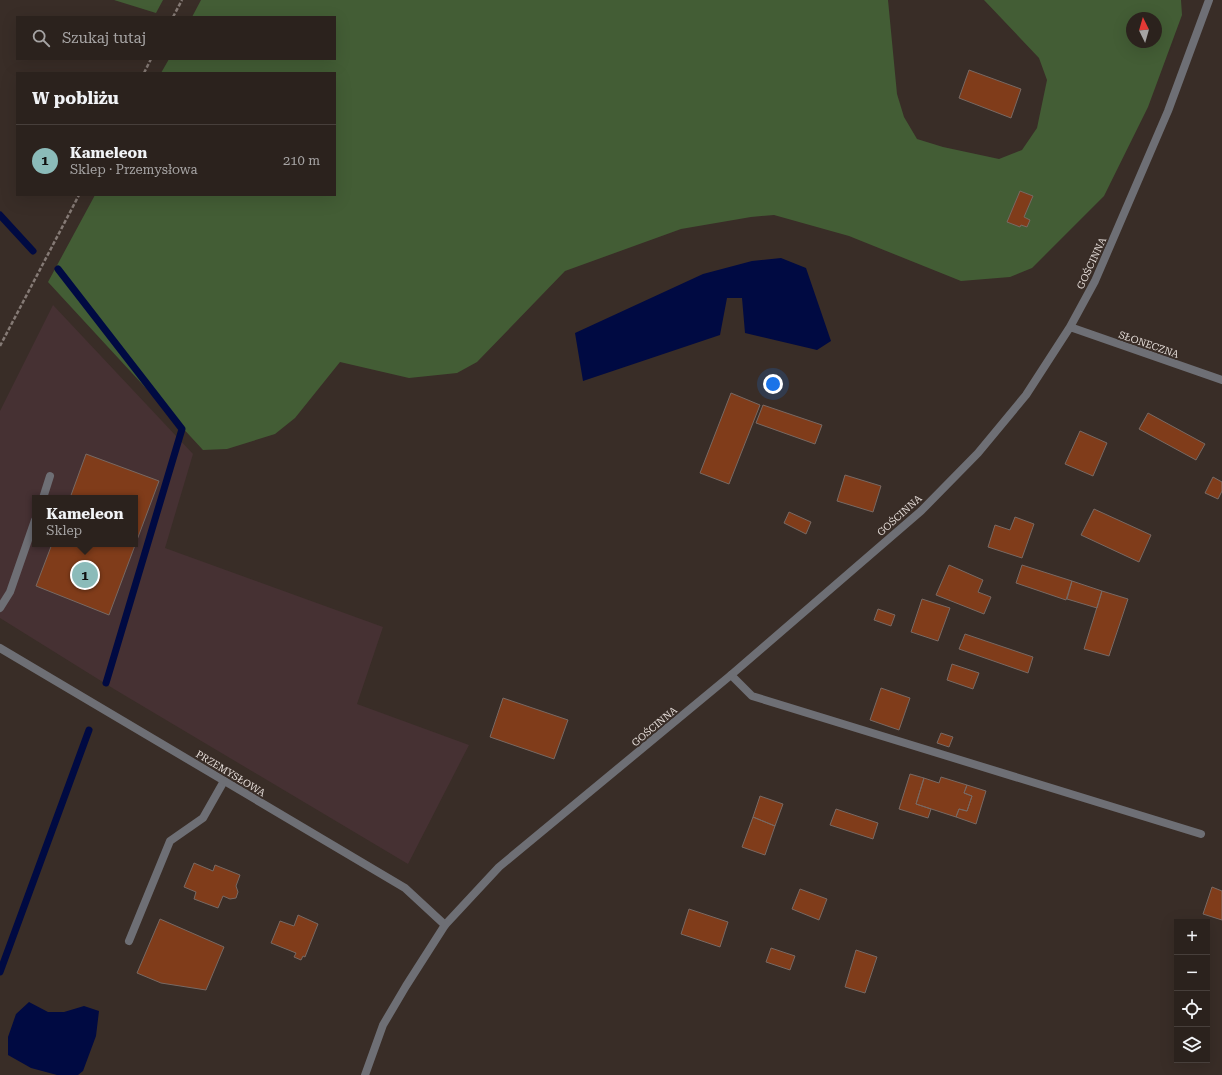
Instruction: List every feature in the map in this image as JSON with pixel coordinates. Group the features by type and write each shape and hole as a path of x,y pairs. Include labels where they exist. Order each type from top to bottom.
{"street":[{"name":"GOŚCINNA","path":"366,1075 383,1025 445,925 499,867 731,675 921,511 978,453 1026,395 1070,327 1095,281 1165,118 1209,0"},
{"name":"SŁONECZNA","path":"1070,327 1222,380"},
{"path":"44,495 50,476"},
{"path":"0,608 10,592 32,529"},
{"name":"PRZEMYSŁOWA","path":"0,648 405,888 445,925"},
{"path":"731,675 752,696 1201,834"},
{"path":"129,941 170,841 203,818 224,781"}],"path":[{"path":"174,16 182,0"},
{"path":"144,72 150,60"},
{"path":"0,346 78,196"}],"shaded area":[{"path":"781,258 806,268 831,341 817,350 745,333 742,298 727,298 720,335 583,381 575,333 703,274 752,261"},
{"path":"53,305 193,454 165,548 383,627 357,704 469,745 408,864 114,689 0,618 0,411"},
{"path":"29,1002 48,1012 64,1012 84,1006 99,1011 96,1036 83,1071 78,1075 57,1075 31,1068 8,1055 8,1037 16,1014"}],"green space":[{"path":"114,0 163,0 156,13"},
{"path":"201,0 888,0 897,94 904,117 917,139 943,147 999,159 1022,150 1037,128 1047,80 1039,58 984,0 1181,0 1182,15 1148,107 1104,196 1032,268 1010,277 961,281 849,236 774,215 751,217 681,229 565,271 477,362 457,373 409,378 340,362 295,418 275,434 227,449 203,450 48,282 94,196 336,196 336,72 162,72 168,60 336,60 336,16 193,16"}],"building":[{"path":"969,70 1021,89 1011,118 959,98"},
{"path":"1020,191 1033,196 1024,217 1030,220 1027,227 1021,225 1020,227 1007,222"},
{"path":"731,393 760,405 729,484 700,473"},
{"path":"763,405 822,425 815,444 756,423"},
{"path":"1148,413 1205,444 1196,460 1139,429"},
{"path":"1080,431 1107,443 1093,476 1065,464"},
{"path":"86,454 159,481 138,537 138,495 71,495"},
{"path":"845,475 881,486 873,512 837,501"},
{"path":"1213,477 1222,482 1222,491 1218,499 1205,493"},
{"path":"1094,509 1151,535 1139,562 1081,535"},
{"path":"789,512 811,522 806,534 784,523"},
{"path":"1015,517 1034,524 1022,558 988,547 995,525 1010,530"},
{"path":"51,547 134,547 109,615 36,586"},
{"path":"949,565 983,580 978,592 991,597 984,614 936,595"},
{"path":"1022,565 1072,581 1066,600 1016,583"},
{"path":"1072,581 1102,591 1097,608 1067,599"},
{"path":"1102,591 1128,599 1109,656 1084,649"},
{"path":"922,599 950,608 938,641 911,632"},
{"path":"878,609 895,615 891,626 874,620"},
{"path":"965,634 1033,657 1028,673 959,649"},
{"path":"952,664 979,673 973,689 947,680"},
{"path":"881,688 910,698 899,730 870,720"},
{"path":"503,698 568,720 554,759 490,737"},
{"path":"941,733 953,737 949,747 937,743"},
{"path":"910,774 924,778 916,804 931,809 928,818 899,809"},
{"path":"941,777 967,785 964,793 972,796 967,811 959,809 956,817 916,804 924,778 939,783"},
{"path":"967,785 986,791 976,824 956,817 959,809 967,811 972,796 964,793"},
{"path":"760,796 783,804 775,826 753,817"},
{"path":"836,809 878,823 873,839 830,825"},
{"path":"753,817 775,826 765,855 742,847"},
{"path":"194,863 213,871 215,865 240,875 236,886 238,892 236,898 230,899 223,896 218,908 194,899 196,892 184,887"},
{"path":"1212,887 1222,891 1222,920 1203,914"},
{"path":"800,889 827,899 819,920 792,909"},
{"path":"689,909 728,922 720,947 681,934"},
{"path":"298,915 318,924 305,957 303,956 301,960 294,957 296,953 271,943 280,921 294,926"},
{"path":"160,919 224,947 206,990 161,983 137,973"},
{"path":"771,948 795,956 790,970 766,962"},
{"path":"856,950 877,957 865,993 845,987"}],"waterway":[{"path":"0,215 33,251"},
{"path":"58,269 182,429 106,683"},
{"path":"0,972 89,730"}],"place":[{"name":"Kameleon","path":"85,575"}]}
